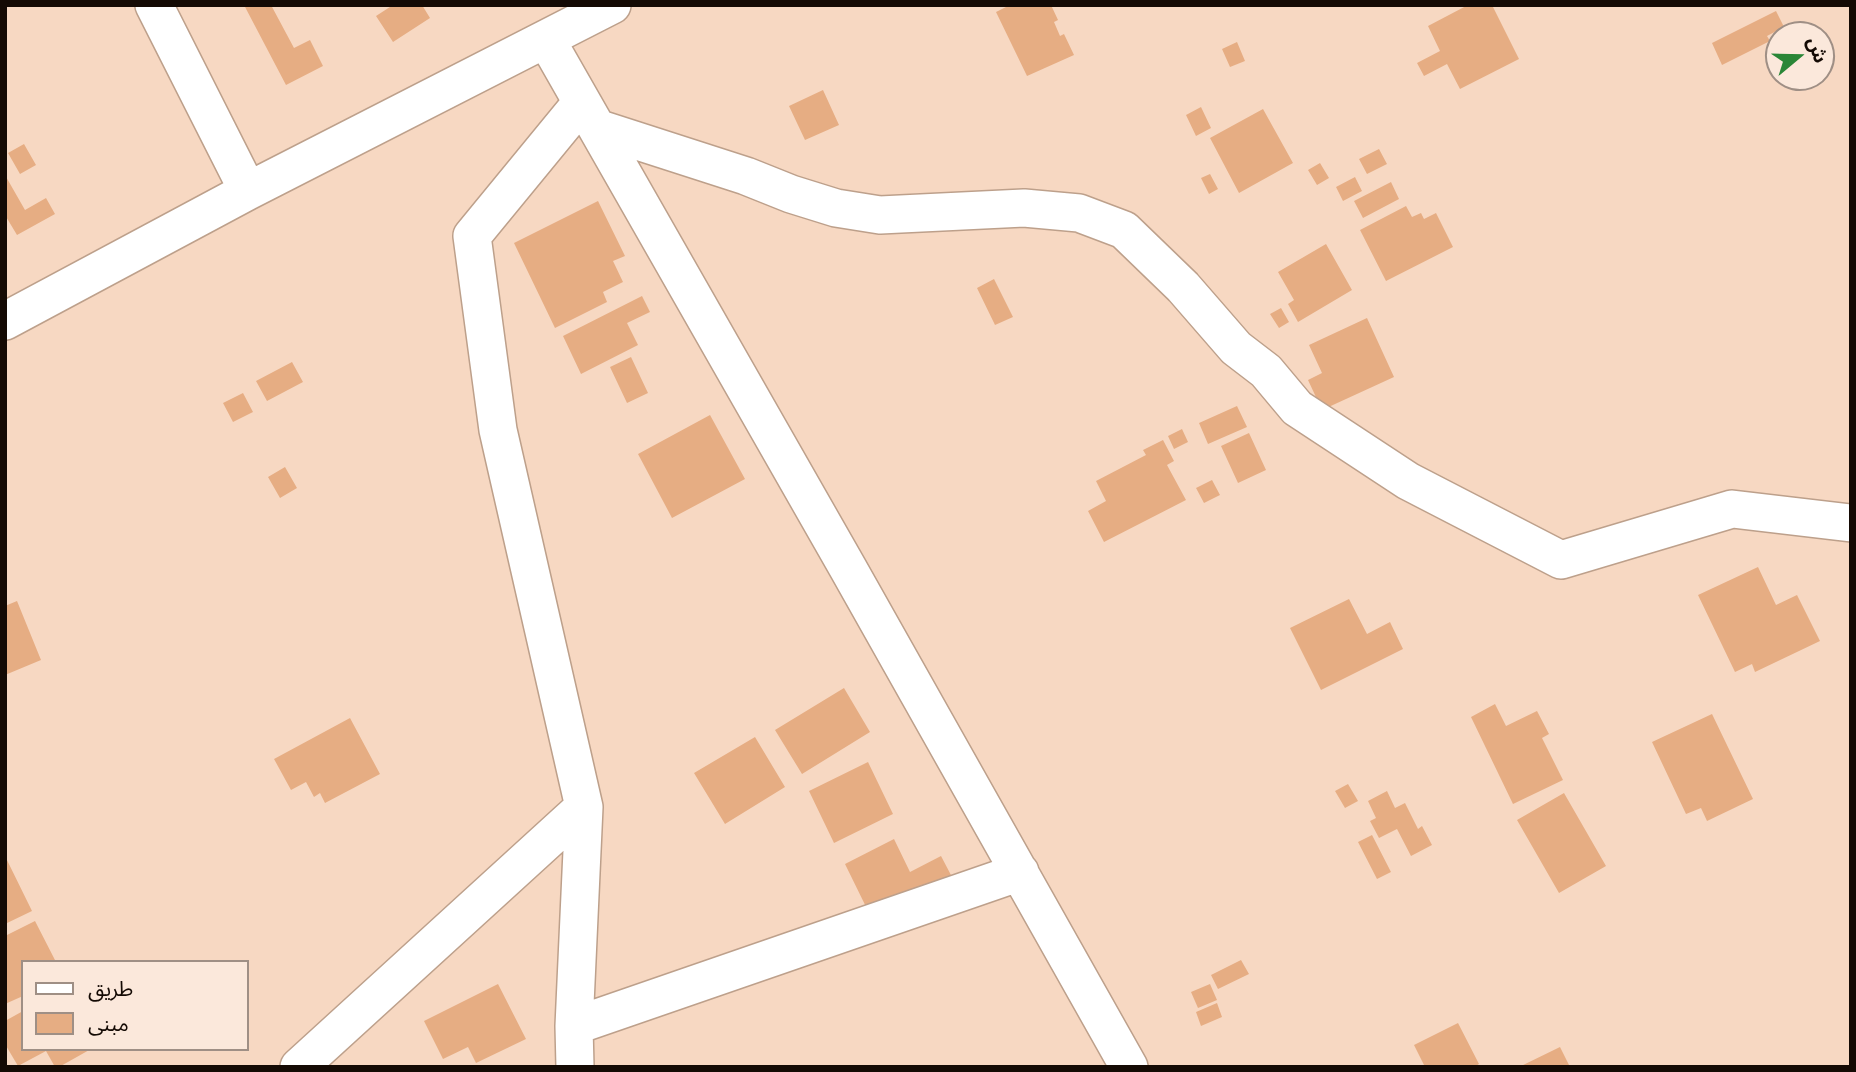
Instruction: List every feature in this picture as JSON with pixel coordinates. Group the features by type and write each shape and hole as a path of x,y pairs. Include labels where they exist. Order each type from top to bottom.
{"street":[{"path":"154,5 248,191"},
{"path":"7,318 612,5"},
{"path":"546,39 1129,1067"},
{"path":"589,115 791,194 836,208 880,215 1024,208 1080,213 1124,230 1183,287 1236,348 1266,371 1297,408 1408,481 1561,560 1731,509 1851,523"},
{"path":"575,1067 574,1027 584,807 498,430 472,236 589,115"},
{"path":"299,1067 584,807"},
{"path":"574,1027 1020,872"}],"building":[{"path":"244,5 271,5 294,48 310,40 323,66 286,85"},
{"path":"393,5 422,5 430,18 393,42 376,16"},
{"path":"1010,5 1051,5 1058,20 1054,22 1060,36 1064,34 1074,55 1027,76 996,12"},
{"path":"1468,5 1492,5 1519,59 1460,89 1447,64 1424,76 1417,63 1440,51 1428,26"},
{"path":"1776,11 1781,21 1765,21 1765,44 1722,65 1712,43"},
{"path":"1237,42 1245,61 1230,67 1222,49"},
{"path":"823,90 839,125 805,140 789,106"},
{"path":"1201,107 1211,128 1196,136 1186,115"},
{"path":"1263,109 1293,163 1239,193 1210,138"},
{"path":"24,144 36,165 20,174 8,153"},
{"path":"1379,149 1387,164 1367,174 1359,159"},
{"path":"1320,163 1329,178 1317,185 1308,170"},
{"path":"1210,174 1218,189 1209,194 1201,178"},
{"path":"5,175 25,210 46,198 55,214 17,235 5,215"},
{"path":"1355,177 1362,191 1343,201 1336,187"},
{"path":"1391,182 1399,199 1363,218 1354,201"},
{"path":"598,201 625,256 613,261 623,282 603,292 607,302 555,328 514,243"},
{"path":"1406,206 1412,217 1421,213 1424,219 1436,213 1453,247 1386,281 1360,230"},
{"path":"1326,244 1352,290 1298,322 1288,304 1294,300 1278,272"},
{"path":"994,279 1013,317 995,325 977,288"},
{"path":"642,296 650,312 627,323 638,345 581,374 563,336"},
{"path":"1281,308 1289,322 1279,328 1270,314"},
{"path":"1367,318 1394,377 1322,410 1308,380 1322,373 1309,345"},
{"path":"631,357 648,393 627,403 610,367"},
{"path":"292,362 303,382 267,401 256,381"},
{"path":"243,393 253,412 233,422 223,403"},
{"path":"1237,406 1247,427 1208,444 1199,423"},
{"path":"710,415 745,479 672,518 638,454"},
{"path":"1182,429 1188,442 1174,449 1168,436"},
{"path":"1249,433 1266,470 1238,483 1221,446"},
{"path":"1163,440 1174,461 1167,465 1186,500 1104,542 1088,511 1106,501 1096,481 1146,455 1143,450"},
{"path":"285,467 297,488 280,498 268,477"},
{"path":"1212,480 1220,495 1204,503 1196,488"},
{"path":"1758,567 1776,605 1797,595 1820,641 1755,672 1752,664 1735,672 1698,595"},
{"path":"1349,599 1367,634 1390,622 1403,649 1321,690 1290,628"},
{"path":"17,601 41,660 5,675 5,606"},
{"path":"844,688 870,732 802,774 775,730"},
{"path":"1495,704 1506,726 1537,711 1549,734 1542,738 1563,780 1513,804 1471,717"},
{"path":"1712,714 1753,799 1707,821 1701,808 1686,814 1652,742"},
{"path":"350,718 380,774 325,803 320,793 314,797 306,782 291,790 274,759"},
{"path":"755,737 785,787 725,824 694,773"},
{"path":"868,762 893,814 834,843 809,791"},
{"path":"1348,784 1358,801 1345,808 1335,791"},
{"path":"1387,791 1395,808 1405,803 1418,829 1422,826 1432,845 1411,856 1397,829 1379,838 1370,821 1376,818 1368,801"},
{"path":"1564,793 1606,866 1559,893 1517,820"},
{"path":"1372,835 1391,872 1377,879 1358,842"},
{"path":"894,839 910,872 941,856 952,877 871,917 845,864"},
{"path":"5,856 32,911 5,924"},
{"path":"35,921 55,960 21,960 21,997 5,1004 5,936"},
{"path":"1241,960 1249,974 1218,989 1211,975"},
{"path":"498,984 526,1039 476,1063 468,1047 443,1059 424,1021"},
{"path":"1210,984 1217,1000 1198,1008 1191,992"},
{"path":"1217,1003 1222,1017 1201,1026 1196,1012"},
{"path":"21,1012 21,1051 46,1051 18,1066 5,1044 5,1021"},
{"path":"1458,1023 1479,1064 1474,1067 1425,1067 1414,1045"},
{"path":"1560,1047 1570,1067 1519,1067"},
{"path":"46,1051 87,1051 59,1067 55,1067"}]}
